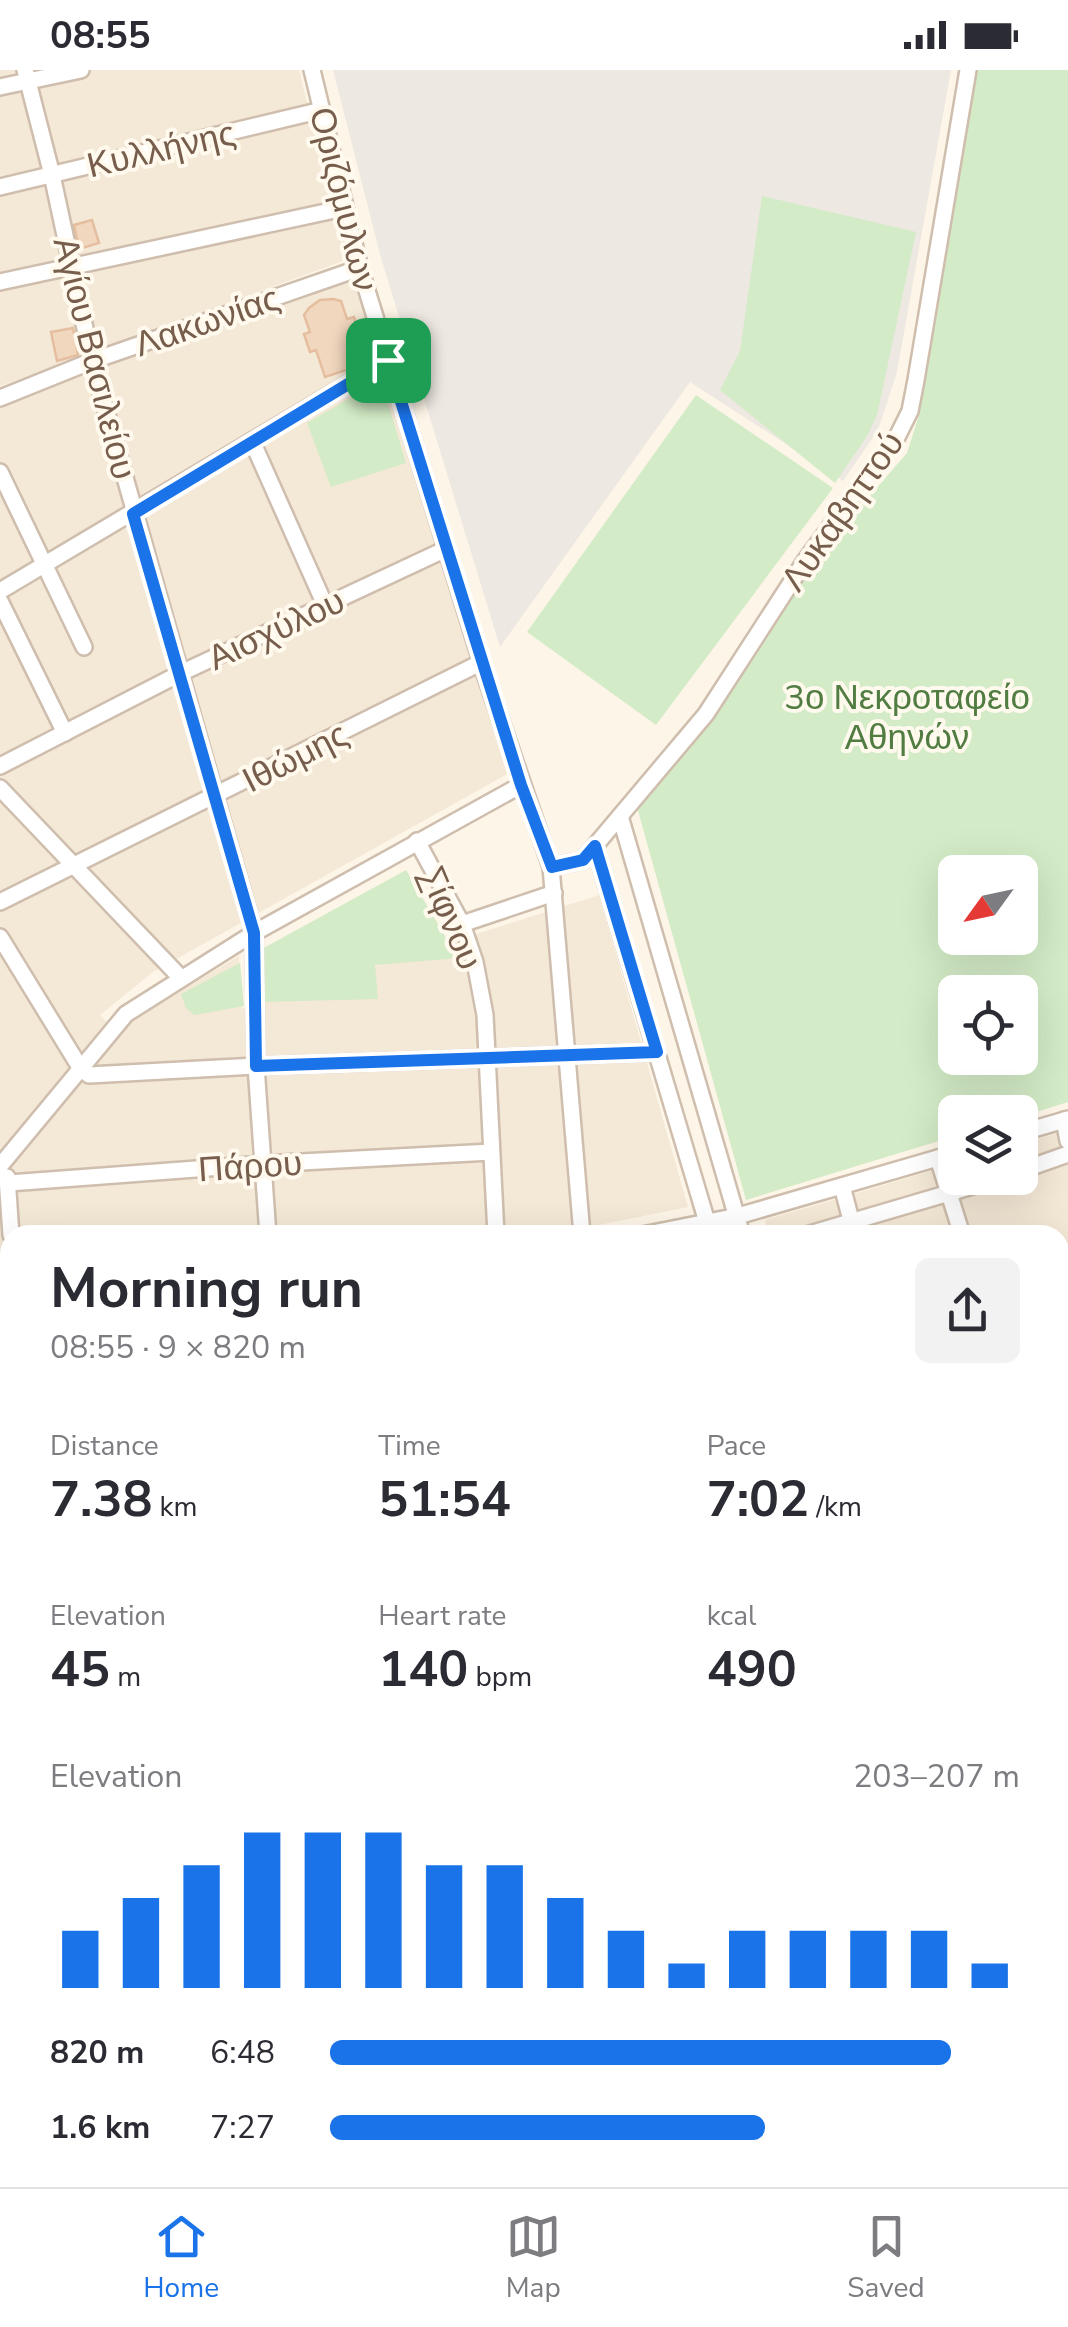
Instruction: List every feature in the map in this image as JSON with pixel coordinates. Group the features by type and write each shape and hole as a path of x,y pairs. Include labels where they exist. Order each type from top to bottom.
{"street":[{"path":"0,87 26,76 81,70"},
{"name":"Οριζόμυλων","path":"312,70 360,268 521,785 552,867 581,1225"},
{"name":"Λυκαβηττού","path":"552,867 583,860 706,714 805,561 864,486 904,424 928,318 968,70"},
{"name":"Αγίου Βασιλείου","path":"26,76 92,361 254,933 256,1066 267,1225"},
{"name":"Κυλλήνης","path":"0,187 322,110"},
{"path":"0,282 344,208"},
{"name":"Λακωνίας","path":"0,398 92,361 360,268"},
{"path":"0,591 388,360"},
{"path":"252,441 325,605"},
{"path":"0,472 84,647"},
{"name":"Αισχύλου","path":"0,766 181,674 446,549"},
{"path":"0,601 65,732"},
{"name":"Ιθώμης","path":"0,902 482,662"},
{"path":"11,1225 9,1184 1,1163 126,1014 254,933 521,785"},
{"path":"0,788 180,977"},
{"path":"620,816 740,1225"},
{"name":"Σίφνου","path":"417,841 462,924 475,962 482,998 496,1225"},
{"path":"595,846 707,1222"},
{"path":"462,924 554,893"},
{"path":"0,938 89,1076 657,1052"},
{"path":"1038,1128 1066,1119 1068,1141"},
{"name":"Πάρου","path":"9,1184 263,1164 492,1152"},
{"path":"1038,1165 1068,1154"},
{"path":"692,1225 738,1216 938,1158"},
{"path":"842,1186 852,1225"},
{"path":"862,1225 947,1195"},
{"path":"950,1195 959,1225"}],"shaded area":[{"path":"0,70 299,70 346,260 0,386"},
{"path":"333,70 951,70 897,372 878,430 843,481 690,382 500,647 381,258"},
{"path":"353,272 509,773 153,972 100,1015 112,1027 0,1152 0,398"},
{"path":"599,895 688,1207 599,1225 0,1225 0,1173 119,1028 239,956 241,1009"},
{"path":"1068,1130 1068,1225 766,1225 765,1220 938,1169 938,1195 1038,1195 1038,1139"}],"green space":[{"name":"3ο Νεκροταφείο Αθηνών","path":"974,70 1068,70 1068,1102 1038,1111 1038,1095 938,1095 938,1141 746,1200 637,807 720,706 816,558 907,453 918,418"},
{"path":"762,196 916,232 877,415 835,483 720,390 740,351"},
{"path":"381,380 406,463 331,487 307,423"},
{"path":"696,395 833,488 656,725 527,632"},
{"path":"406,870 458,958 375,965 378,999 261,1002 260,950"},
{"path":"240,963 244,1006 194,1015 186,1008 181,994"}],"building":[{"path":"92,220 99,243 79,249 74,225"},
{"path":"320,300 341,301 347,319 354,317 360,335 354,337 361,358 352,368 325,377 316,350 310,352 304,334 310,332 304,315"},
{"path":"73,328 78,355 57,361 51,332"}],"route":[{"path":"388,360 521,785 552,867 583,860 595,846 657,1052 256,1066 254,933 133,514 388,360"}]}
